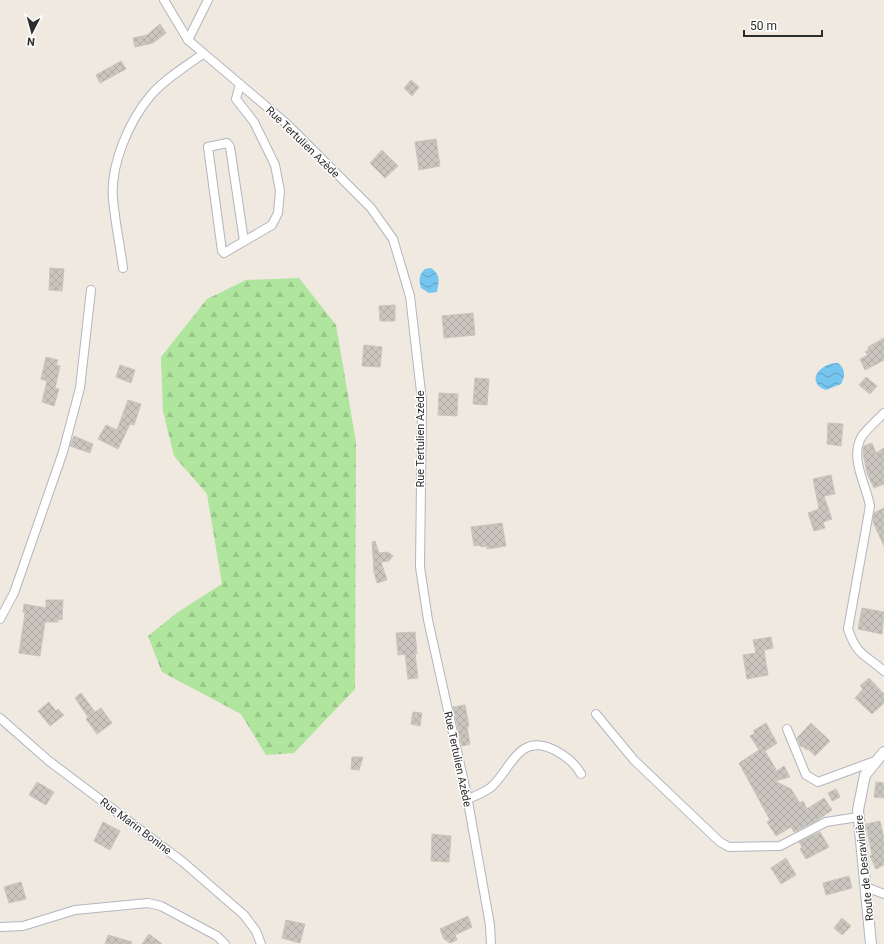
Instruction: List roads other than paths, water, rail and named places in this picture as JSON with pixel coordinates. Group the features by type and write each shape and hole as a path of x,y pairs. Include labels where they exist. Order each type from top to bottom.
{"street":[{"name":"Rue Tertulien Azède","path":"164,0 188,40 287,124 371,208 393,240 410,296 422,401 420,567 428,620 468,799 490,925 491,944"},
{"path":"188,40 208,0"},
{"path":"123,268 113,198 114,171 124,141 151,95 174,74 203,54"},
{"path":"240,84 236,100 254,122 275,165 280,191 278,213 272,225 244,241 227,253 222,251 208,147 227,144 230,146 244,241"},
{"path":"0,619 14,593 63,452 80,388 91,290"},
{"path":"884,413 863,435 858,444 856,457 867,491 870,506 848,629 853,643 859,652 884,672"},
{"path":"596,714 634,760 720,842 729,847 780,846 822,824 858,817"},
{"name":"Rue Marin Bonine","path":"0,718 49,761 183,862 244,915 256,931 260,944"},
{"path":"787,728 806,775 811,780 818,782 875,761"},
{"path":"468,799 490,788 518,754 528,746 554,749 571,761 580,774"},
{"name":"Route de Desravinière","path":"871,944 858,810 865,775 875,761 884,752"},
{"path":"866,886 884,894"},
{"path":"0,927 23,926 74,910 148,903 161,906 210,932 225,944"}],"water":[{"path":"431,268 438,276 439,281 437,292 429,293 421,288 420,278 425,269"},
{"path":"838,363 844,371 841,384 826,390 820,387 816,382 817,373 826,366"}]}
